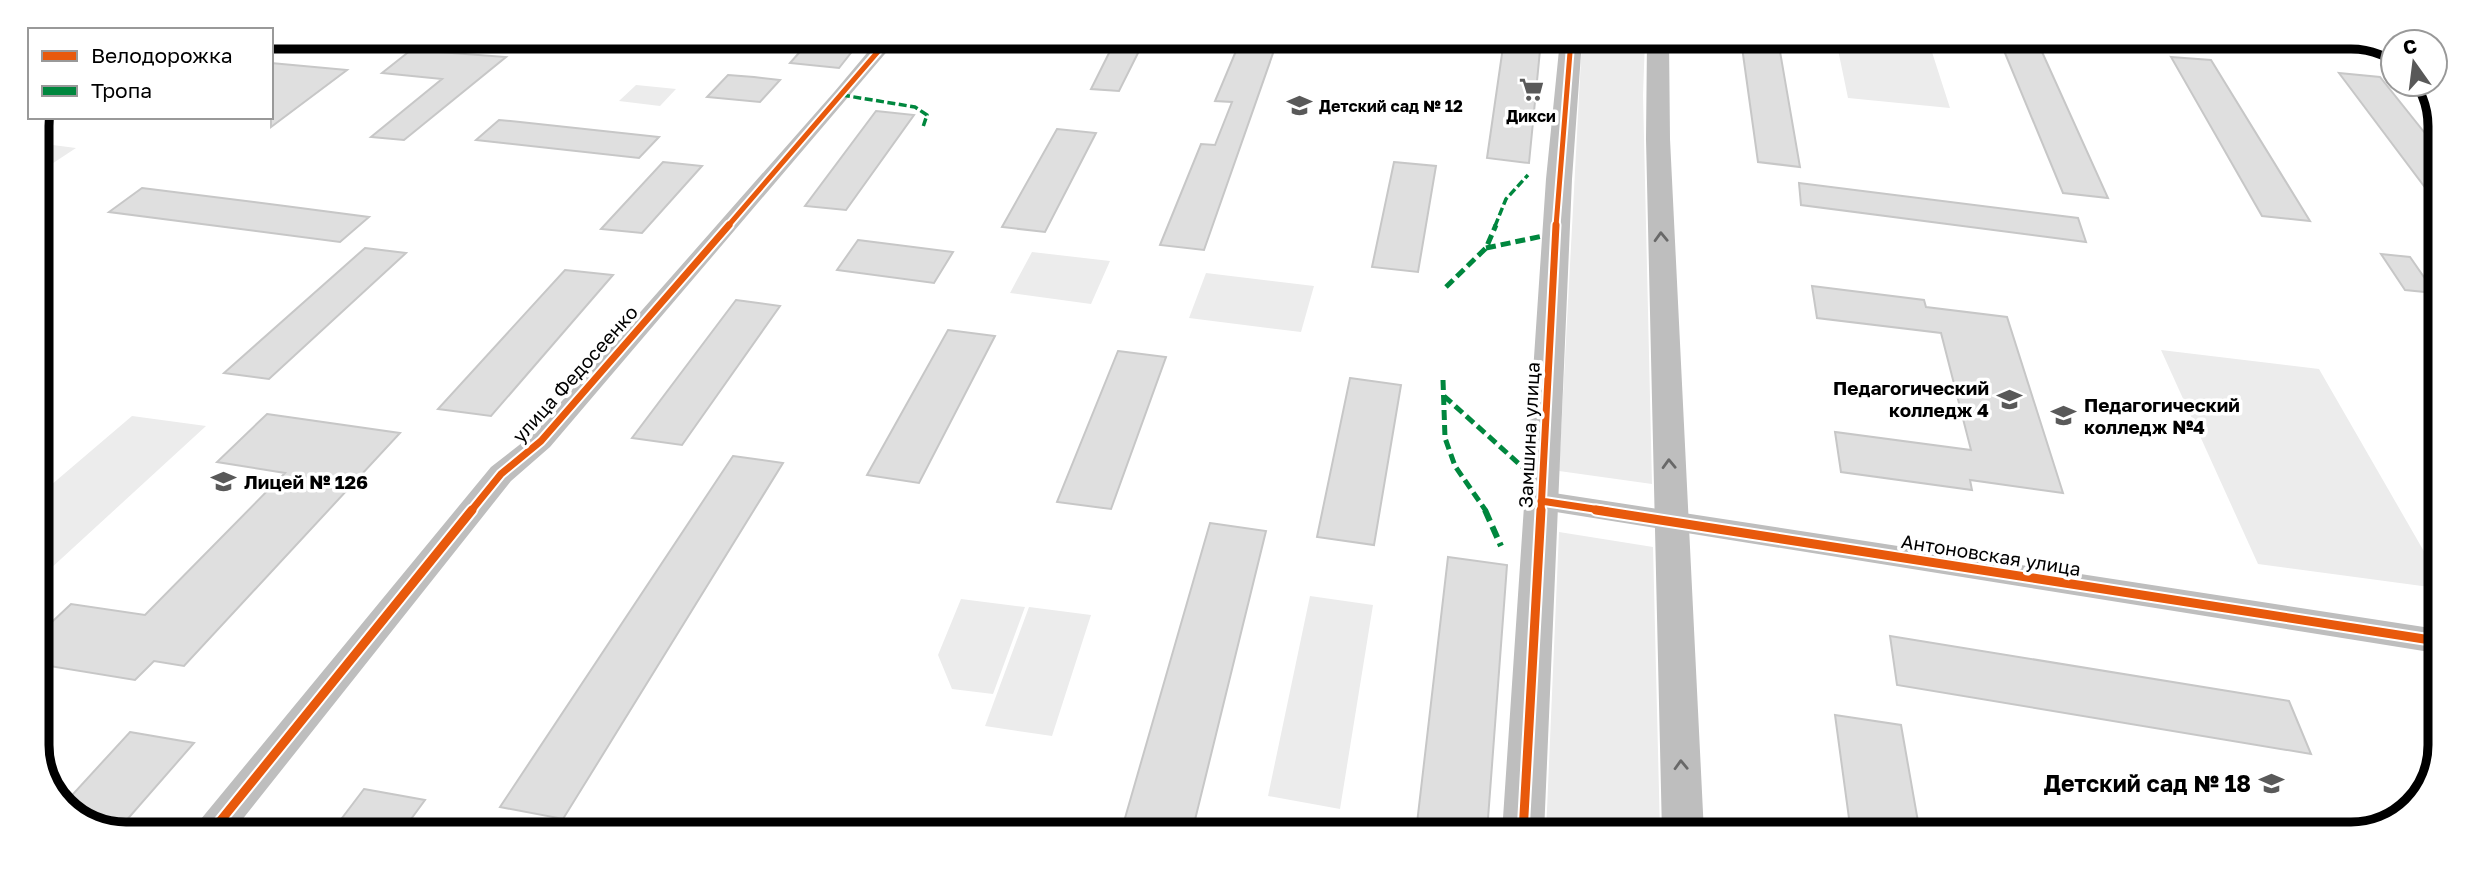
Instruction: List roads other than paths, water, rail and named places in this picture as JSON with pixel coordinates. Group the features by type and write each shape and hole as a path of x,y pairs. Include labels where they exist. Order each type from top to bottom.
{"street":[{"name":"улица Федосеенко","path":"219,822 501,474 541,441 880,49"},
{"name":"Замшина улица","path":"1524,822 1559,179 1570,49"},
{"path":"1658,49 1671,521 1684,822"},
{"name":"Антоновская улица","path":"1541,501 2428,640"}],"place":[{"name":"Дикси","path":"1531,90"},
{"name":"Детский сад № 12","path":"1299,106"},
{"name":"Педагогический колледж 4","path":"2009,399"},
{"name":"Педагогический колледж №4","path":"2064,416"},
{"name":"Лицей № 126","path":"224,482"},
{"name":"Детский сад № 18","path":"2271,784"}]}
